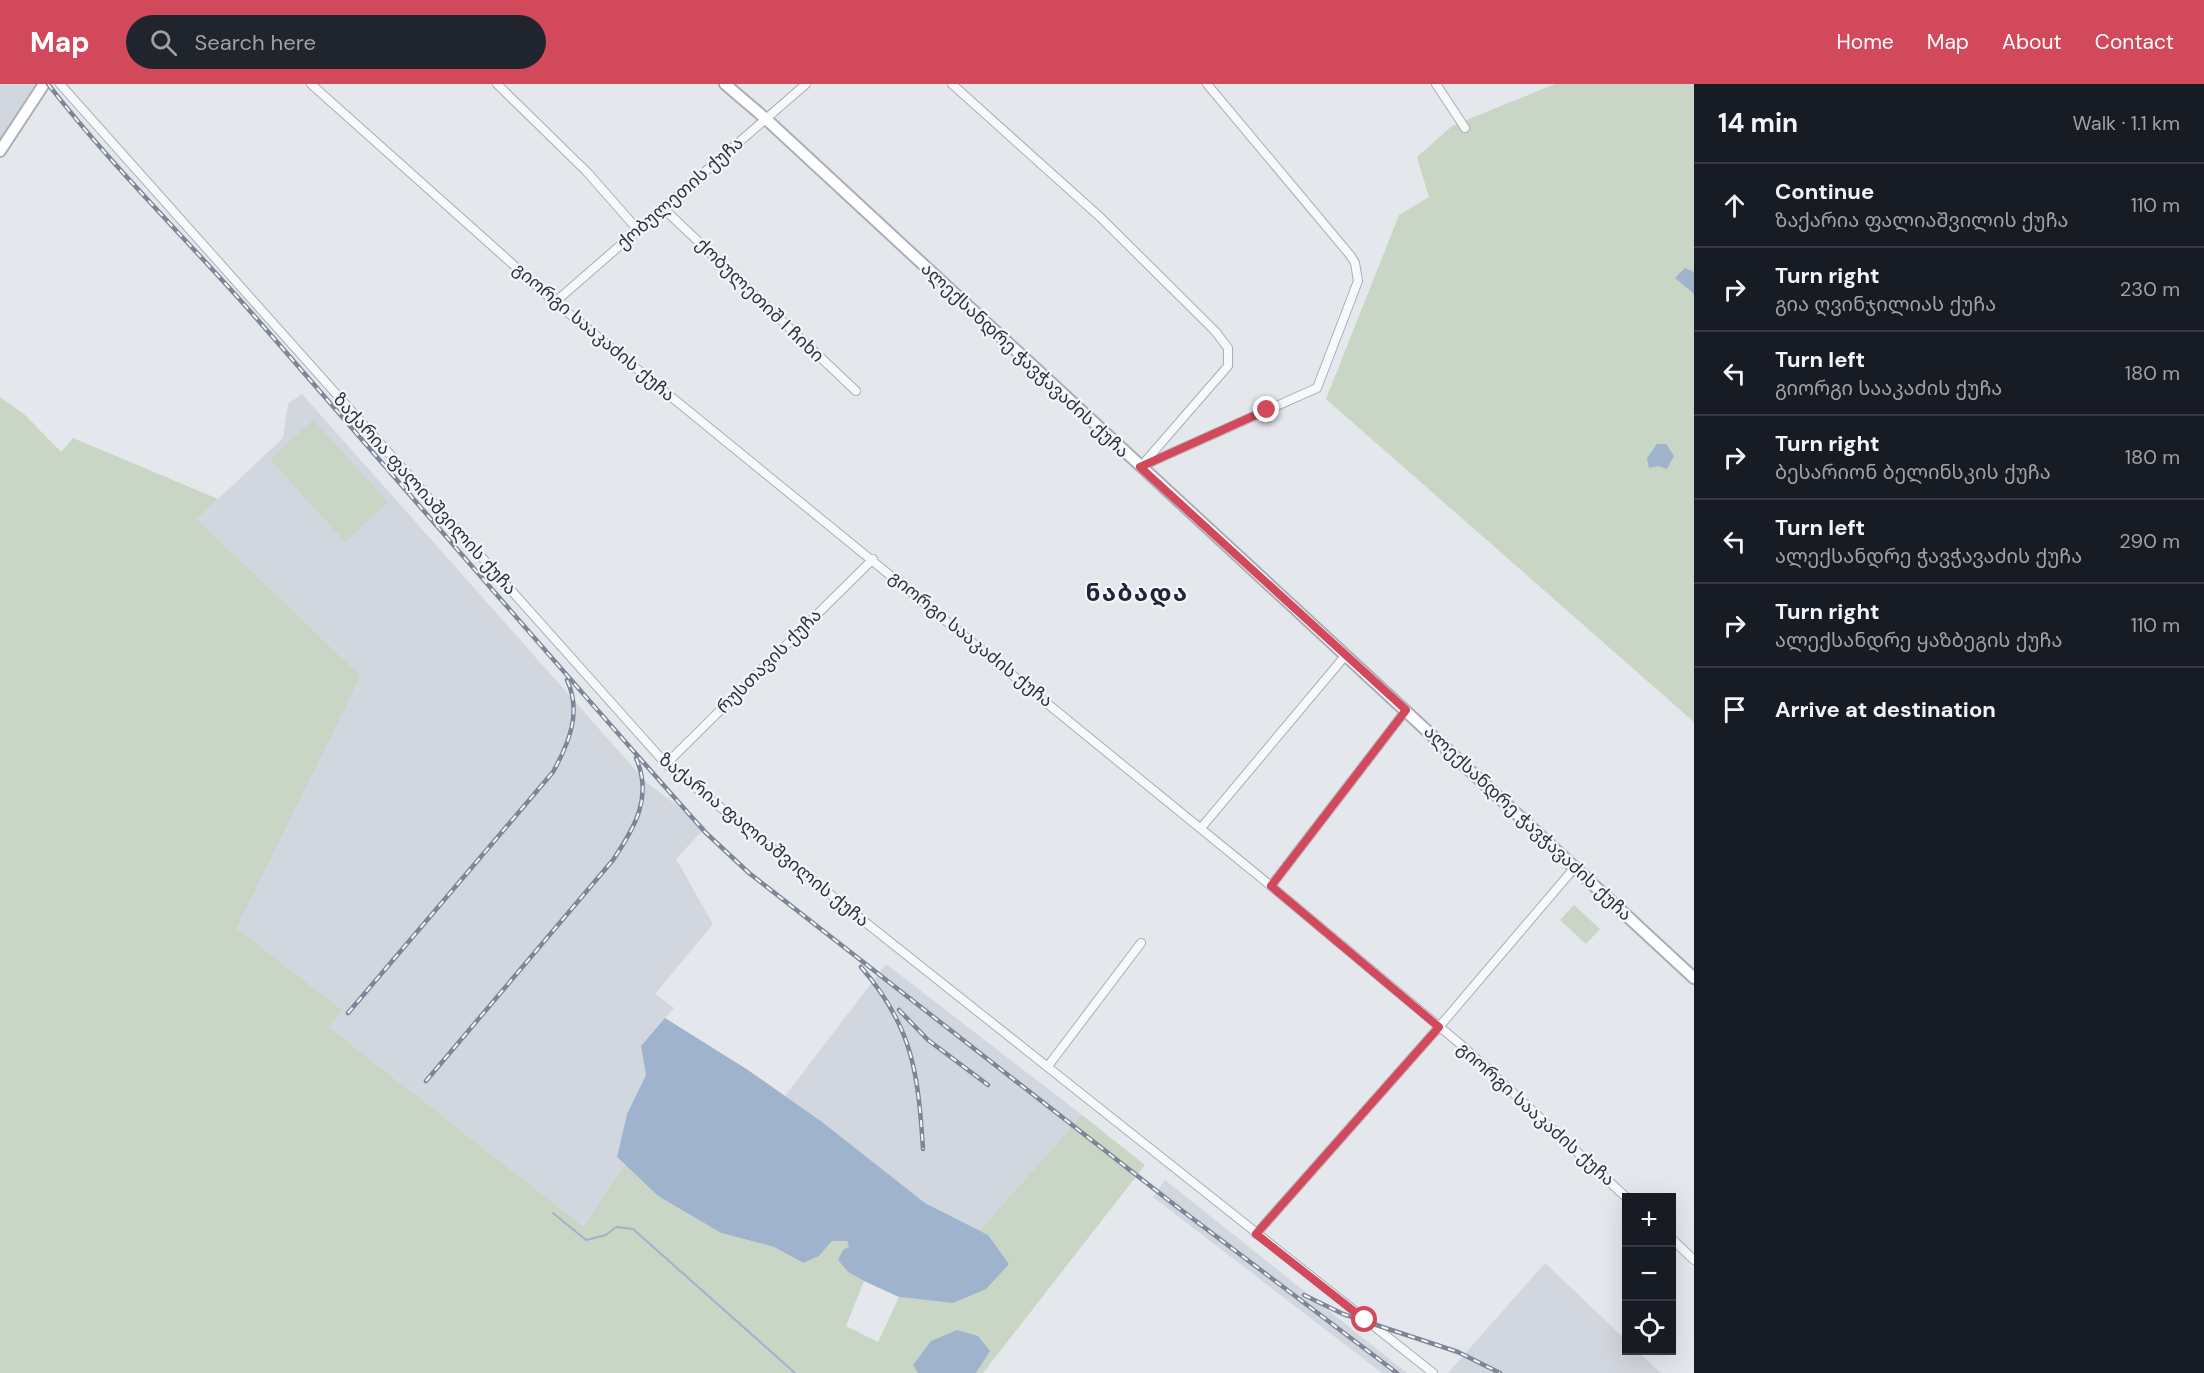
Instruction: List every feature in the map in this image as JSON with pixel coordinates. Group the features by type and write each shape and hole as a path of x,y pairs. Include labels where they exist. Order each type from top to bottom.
{"street":[{"path":"0,151 44,84"},
{"name":"ზაქარია ფალიაშვილის ქუჩა","path":"60,84 666,764 1432,1373"},
{"name":"გიორგი სააკაძის ქუჩა","path":"311,84 555,303 873,559 1271,886 1439,1027 1623,1193"},
{"path":"497,84 587,172 638,230"},
{"name":"ალექსანდრე ჭავჭავაძის ქუჩა","path":"725,84 766,119 1140,467 1576,866 1694,978"},
{"name":"ქობულეთის ქუჩა","path":"555,303 806,84"},
{"path":"952,84 1100,217 1215,331 1228,348 1228,366 1140,467"},
{"path":"1140,467 1317,388 1358,281 1355,262 1350,255 1207,84"},
{"path":"1436,84 1465,128"},
{"name":"ქობულეთიშ I ჩიხი","path":"664,209 856,391"},
{"name":"რუსთავის ქუჩა","path":"666,764 873,559"},
{"path":"1201,828 1345,656"},
{"path":"1271,886 1406,710"},
{"path":"1256,1234 1439,1027 1576,866"},
{"path":"1048,1066 1141,943"},
{"path":"1676,1244 1694,1260"}],"shaded area":[{"path":"0,84 35,84 0,139"},
{"path":"302,394 647,783 706,827 676,859 713,924 655,994 674,1008 641,1046 646,1075 627,1114 617,1157 625,1165 585,1228 329,1027 342,1010 235,928 361,676 197,519 283,438 288,404"},
{"path":"886,964 1082,1115 979,1231 925,1203 785,1096"},
{"path":"1165,1180 1407,1373 1382,1373 1153,1197"},
{"path":"1545,1263 1622,1336 1622,1355 1641,1355 1661,1373 1448,1373"}],"green space":[{"path":"1555,84 1694,84 1694,722 1326,399 1399,215 1429,197 1417,157 1452,126"},
{"path":"0,397 24,414 61,452 73,438 218,499 197,519 361,676 236,928 342,1010 329,1027 584,1227 625,1165 658,1196 721,1233 774,1247 802,1263 819,1256 832,1241 847,1241 850,1247 848,1272 864,1281 846,1326 878,1342 899,1297 953,1303 988,1235 979,1231 1082,1115 1145,1165 983,1373 0,1373"},
{"path":"313,420 388,502 345,542 270,459"},
{"path":"1574,905 1600,929 1586,944 1560,920"}],"water":[{"path":"1685,268 1694,272 1694,294 1675,278"},
{"path":"1657,444 1666,444 1674,456 1667,469 1658,466 1649,468 1647,458"},
{"path":"665,1018 748,1070 822,1122 925,1203 988,1235 1009,1264 986,1289 953,1303 899,1297 848,1272 838,1260 843,1250 849,1247 847,1241 832,1241 819,1256 803,1263 774,1247 721,1233 658,1196 617,1157 627,1114 646,1075 641,1046"},
{"path":"957,1330 978,1336 990,1351 976,1373 918,1373 913,1365 931,1341"}],"waterway":[{"path":"553,1213 586,1240 606,1235 616,1227 633,1229 795,1373"}],"railway":[{"path":"48,84 98,145 257,319 705,832 749,873 1176,1206 1397,1373"},
{"path":"348,1013 553,772 572,727 573,704 567,680"},
{"path":"426,1081 621,848 634,824 642,799 641,772 636,758"},
{"path":"861,967 892,1010 910,1052 919,1097 923,1149"},
{"path":"899,1010 928,1040 988,1085"},
{"path":"1304,1295 1343,1314 1458,1352 1500,1373"}],"district":[{"name":"ნაბადა","path":"1137,593"}],"route":[{"path":"1267,410 1140,467 1406,710 1271,886 1439,1027 1256,1234 1365,1320"}]}
